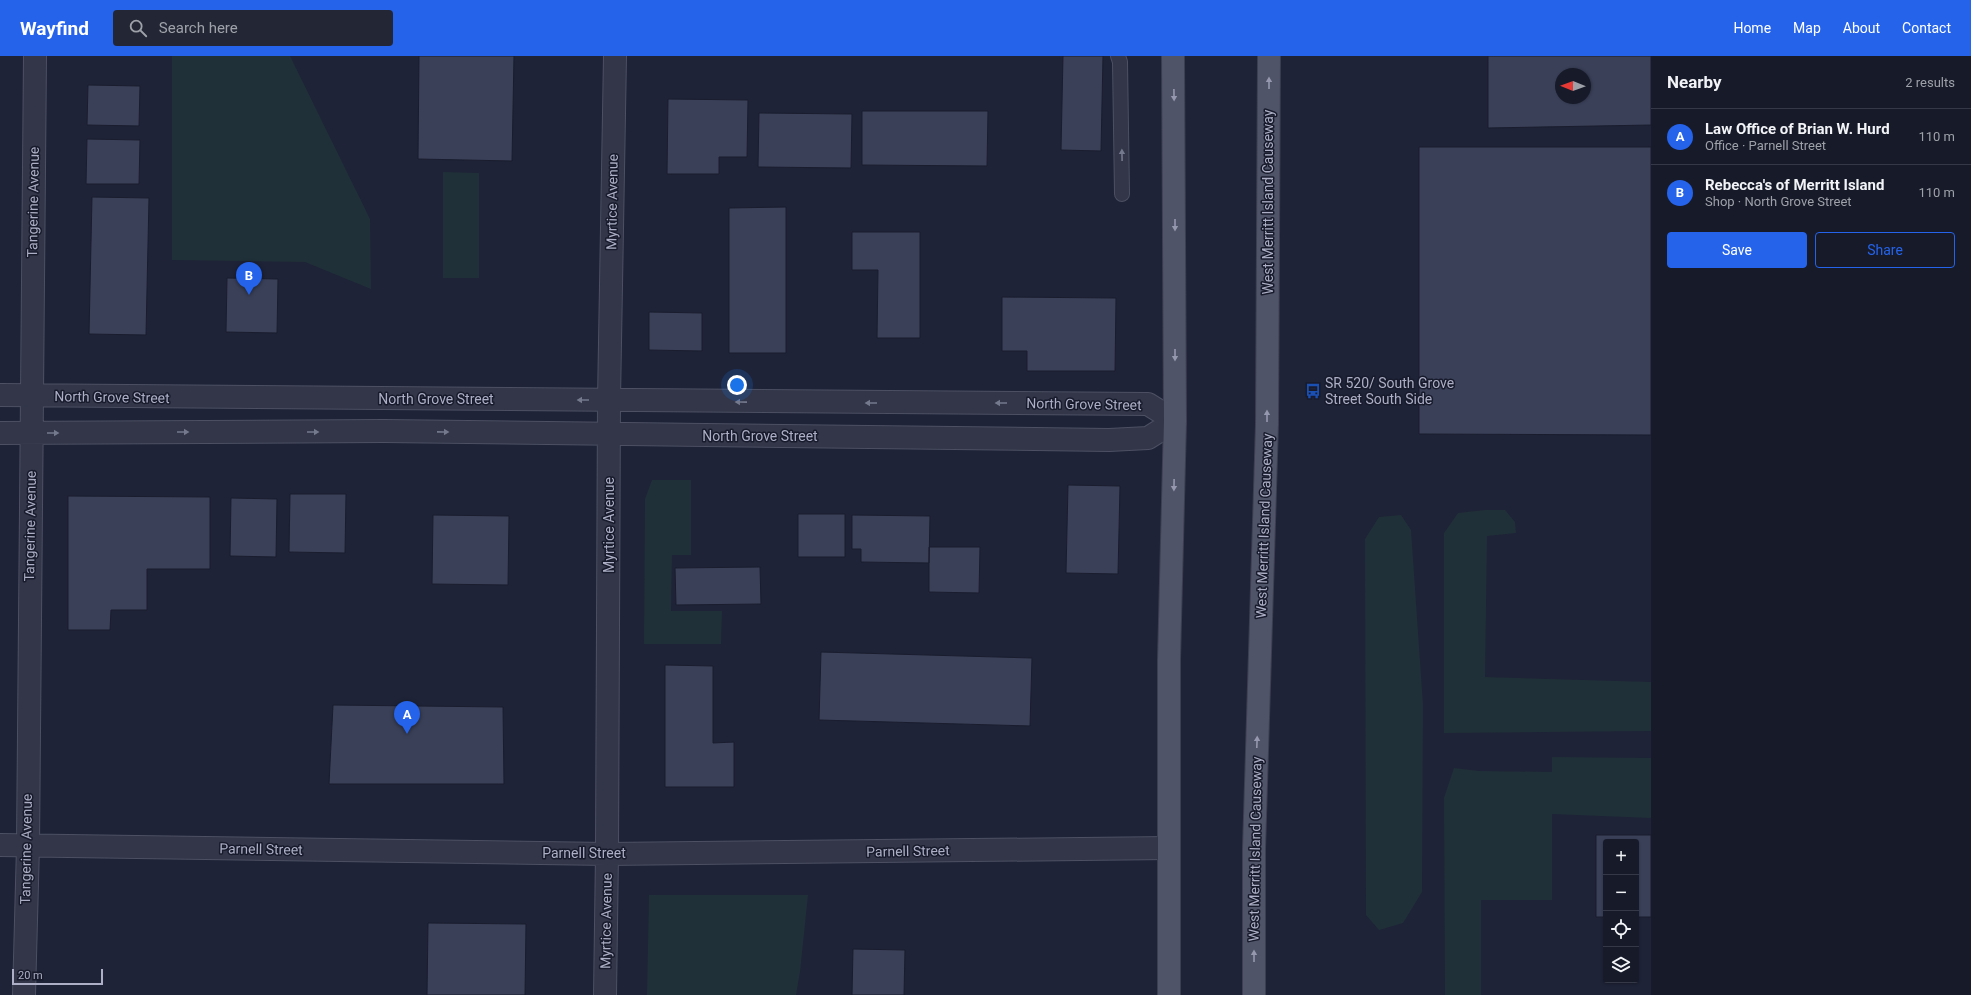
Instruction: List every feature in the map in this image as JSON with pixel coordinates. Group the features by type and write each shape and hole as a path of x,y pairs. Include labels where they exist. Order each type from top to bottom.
{"main road":[{"path":"1169,995 1169,660 1175,421 1173,56"},
{"name":"West Merritt Island Causeway","path":"1254,995 1254,849 1267,424 1269,56"}],"street":[{"name":"Tangerine Avenue","path":"24,995 28,846 35,56"},
{"name":"Myrtice Avenue","path":"605,995 610,434 609,400 615,56"},
{"name":"North Grove Street","path":"0,395 1148,404 1175,421 1148,438 947,438 397,432 0,433"},
{"path":"397,432 399,399"},
{"path":"947,403 947,438"},
{"name":"Parnell Street","path":"0,845 607,854 1169,848"}],"lane":[{"path":"1118,56 1120,62 1122,194"}],"shaded area":[{"path":"172,56 290,56 370,219 371,289 305,262 172,260"},
{"path":"443,172 479,173 479,278 443,278"},
{"path":"652,480 691,480 691,555 672,555 671,611 722,611 721,644 644,644 645,499"},
{"path":"1485,510 1505,510 1515,522 1516,533 1487,536 1485,677 1651,682 1651,731 1444,733 1444,533 1458,513"},
{"path":"1401,515 1411,530 1423,705 1422,892 1403,923 1379,930 1366,915 1365,539 1379,517"},
{"path":"1552,757 1651,758 1651,818 1552,814 1552,900 1481,900 1481,995 1445,995 1444,798 1454,768 1479,771 1552,772"},
{"path":"649,895 808,895 800,972 796,995 647,995"}],"building":[{"path":"419,56 514,56 512,161 418,159"},
{"path":"1063,56 1103,56 1101,151 1061,150"},
{"path":"1488,56 1651,56 1651,125 1488,128"},
{"path":"88,85 140,86 139,126 87,125"},
{"path":"668,99 748,100 747,157 719,157 719,174 667,174"},
{"path":"862,111 988,111 987,166 862,165"},
{"path":"759,113 852,114 851,168 758,167"},
{"path":"87,139 140,140 139,184 86,184"},
{"path":"1419,147 1651,147 1651,435 1419,434"},
{"path":"92,197 149,198 146,335 89,334"},
{"path":"786,207 786,353 729,353 729,208"},
{"path":"852,232 920,232 920,338 877,338 878,270 852,270"},
{"path":"227,278 278,279 277,333 226,332"},
{"path":"1002,297 1116,298 1115,371 1027,371 1027,351 1002,351"},
{"path":"649,312 702,313 702,351 649,350"},
{"path":"1068,485 1120,486 1118,574 1066,573"},
{"path":"290,494 346,494 345,553 289,552"},
{"path":"68,496 210,497 210,569 147,569 147,610 111,610 110,630 68,630"},
{"path":"231,498 277,499 276,557 230,556"},
{"path":"798,514 845,514 845,557 798,557"},
{"path":"433,515 509,516 508,585 432,584"},
{"path":"852,515 930,516 929,563 861,562 861,549 852,549"},
{"path":"929,547 980,547 979,593 929,592"},
{"path":"760,567 761,604 676,605 675,568"},
{"path":"821,652 1032,658 1030,726 819,720"},
{"path":"665,665 713,666 713,743 734,742 734,787 665,787"},
{"path":"333,705 503,707 504,784 329,784"},
{"path":"1596,835 1651,835 1651,917 1639,917 1639,839 1603,839 1603,917 1596,917"},
{"path":"428,923 526,924 525,995 427,995"},
{"path":"853,949 905,950 904,995 852,995"}],"place":[{"name":"Rebecca's of Merritt Island","path":"249,295"},
{"name":"SR 520/ South Grove Street South Side","path":"1313,391"},
{"name":"Law Office of Brian W. Hurd","path":"407,734"}]}
